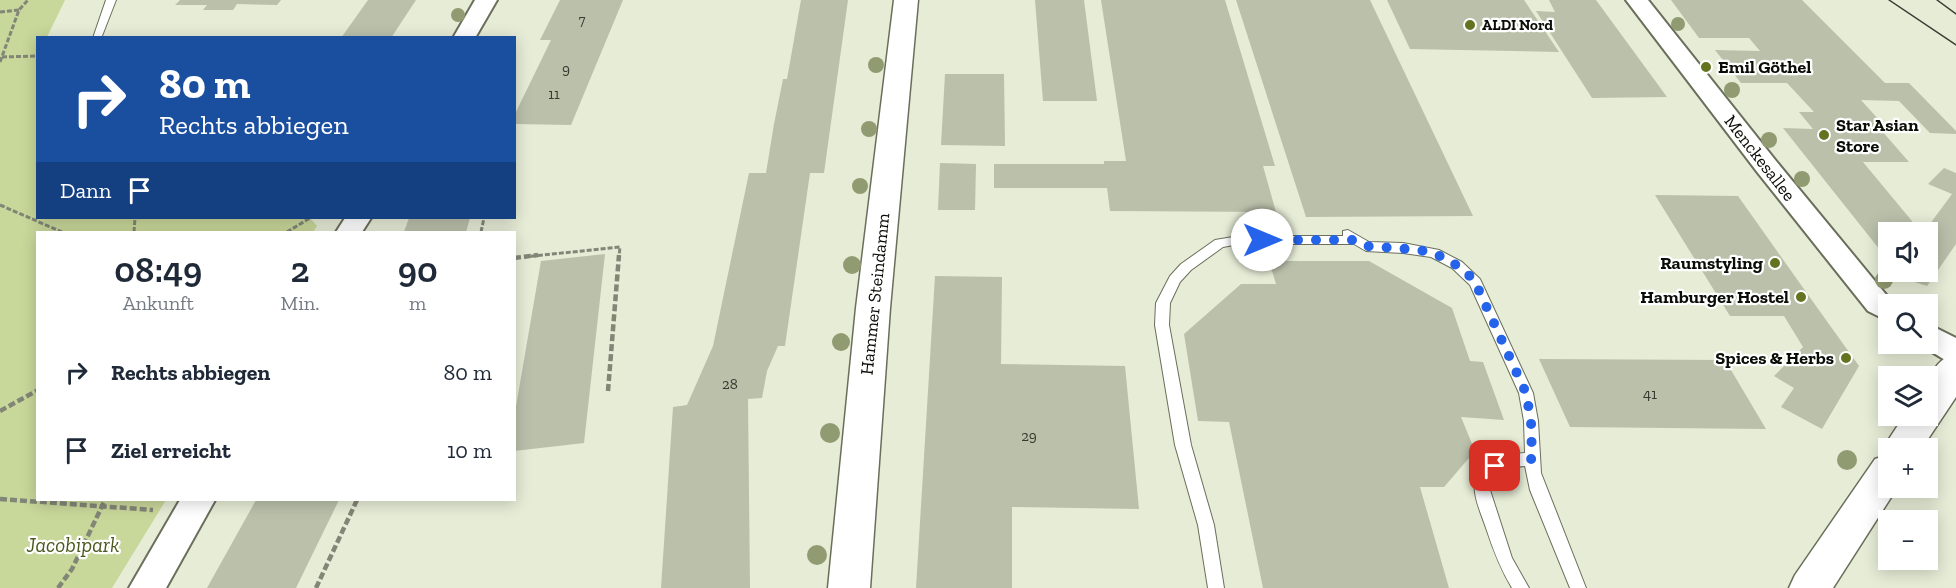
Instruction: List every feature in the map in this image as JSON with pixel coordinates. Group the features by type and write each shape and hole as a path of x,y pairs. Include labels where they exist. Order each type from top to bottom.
{"street":[{"path":"465,36 486,0"},
{"name":"Hammer Steindamm","path":"849,588 874,297 906,0"},
{"name":"Menckesallee","path":"1637,0 1767,167 1878,304"},
{"path":"1938,340 1956,352"},
{"path":"1938,396 1956,368"},
{"path":"1810,588 1878,485"},
{"path":"147,588 194,507"}],"lane":[{"path":"97,36 111,0"},
{"path":"1216,588 1206,525 1183,445 1162,325 1163,303 1175,279 1186,267 1220,243 1239,240 1350,237 1366,246 1434,253 1457,265 1475,282 1526,393 1531,421 1532,459 1538,490 1578,588"},
{"path":"1521,588 1505,561 1482,490 1484,480 1495,466 1504,461 1532,459"}],"path":[{"path":"0,62 19,10 28,0"},
{"path":"0,12 19,10"},
{"path":"2,57 36,56"},
{"path":"0,205 60,231"},
{"path":"289,231 308,219"},
{"path":"516,258 620,247 608,391"},
{"path":"0,411 36,391"},
{"path":"0,499 36,500"},
{"path":"69,501 194,507"},
{"path":"316,588 357,501"},
{"path":"58,588 72,568 103,502"}],"green space":[{"name":"Jacobipark","path":"0,0 65,0 47,36 36,36 36,219 311,219 317,226 314,231 36,231 36,501 165,501 112,588 0,588"}],"building":[{"path":"180,0 281,0 277,5 237,4 233,10 203,10 207,5 175,5"},
{"path":"368,0 416,0 392,36 342,36"},
{"path":"560,0 623,0 571,125 516,124 516,112 551,40 540,40"},
{"path":"801,0 848,0 824,173 810,173 785,346 778,346 767,371 762,398 748,399 750,588 661,588 673,407 687,405 713,346 749,173 766,173 783,79 787,79"},
{"path":"1035,0 1084,0 1097,101 1043,101"},
{"path":"1101,0 1225,0 1275,166 1263,166 1276,212 1110,211 1107,188 994,188 994,164 1104,164 1104,161 1126,161"},
{"path":"1236,0 1370,0 1473,216 1306,217"},
{"name":"ALDI Nord","path":"1387,0 1524,0 1559,52 1410,49"},
{"path":"1549,0 1596,0 1667,97 1592,98 1536,11 1555,12"},
{"path":"1671,0 1802,0 1885,83 1909,83 1956,131 1956,134 1930,133 1899,101 1861,100 1889,131 1882,131 1909,162 1863,162 1913,222 1878,222 1878,247 1783,128 1813,129 1799,112 1814,112 1787,83 1741,83 1715,50 1760,51 1749,38 1699,38"},
{"path":"945,74 1004,74 1005,146 941,145"},
{"path":"940,163 976,164 975,210 938,210"},
{"path":"1944,168 1956,173 1956,244 1938,270 1938,222 1931,222 1952,194 1928,184"},
{"path":"1655,195 1738,196 1859,366 1822,429 1781,407 1794,388 1774,376 1803,347 1784,316 1730,316"},
{"path":"409,219 470,219 466,231 404,231"},
{"path":"605,254 584,443 516,451 516,406 541,261"},
{"path":"1269,261 1369,261 1452,308 1470,361 1483,362 1504,420 1461,417 1475,451 1444,487 1420,487 1449,588 1263,588 1229,422 1198,421 1184,334 1241,284 1276,284"},
{"path":"935,276 1002,277 1001,364 1125,366 1139,509 1012,507 1012,588 916,588"},
{"path":"1914,282 1930,282 1927,286"},
{"path":"1539,359 1725,360 1766,429 1570,427"},
{"path":"255,501 339,501 296,588 207,588"}],"tram line":[{"path":"1889,0 1956,45"},
{"path":"1937,0 1956,14"}],"place":[{"name":"ALDI Nord","path":"1470,25"},
{"name":"Emil Göthel","path":"1706,67"},
{"name":"Star Asian Store","path":"1824,135"},
{"name":"Raumstyling","path":"1775,263"},
{"name":"Hamburger Hostel","path":"1801,297"},
{"name":"Spices & Herbs","path":"1846,358"}],"route":[{"path":"1262,240 1353,240 1366,246 1420,250 1446,258 1467,273 1481,292 1526,393 1529,405 1532,459 1504,461 1495,466"}]}
